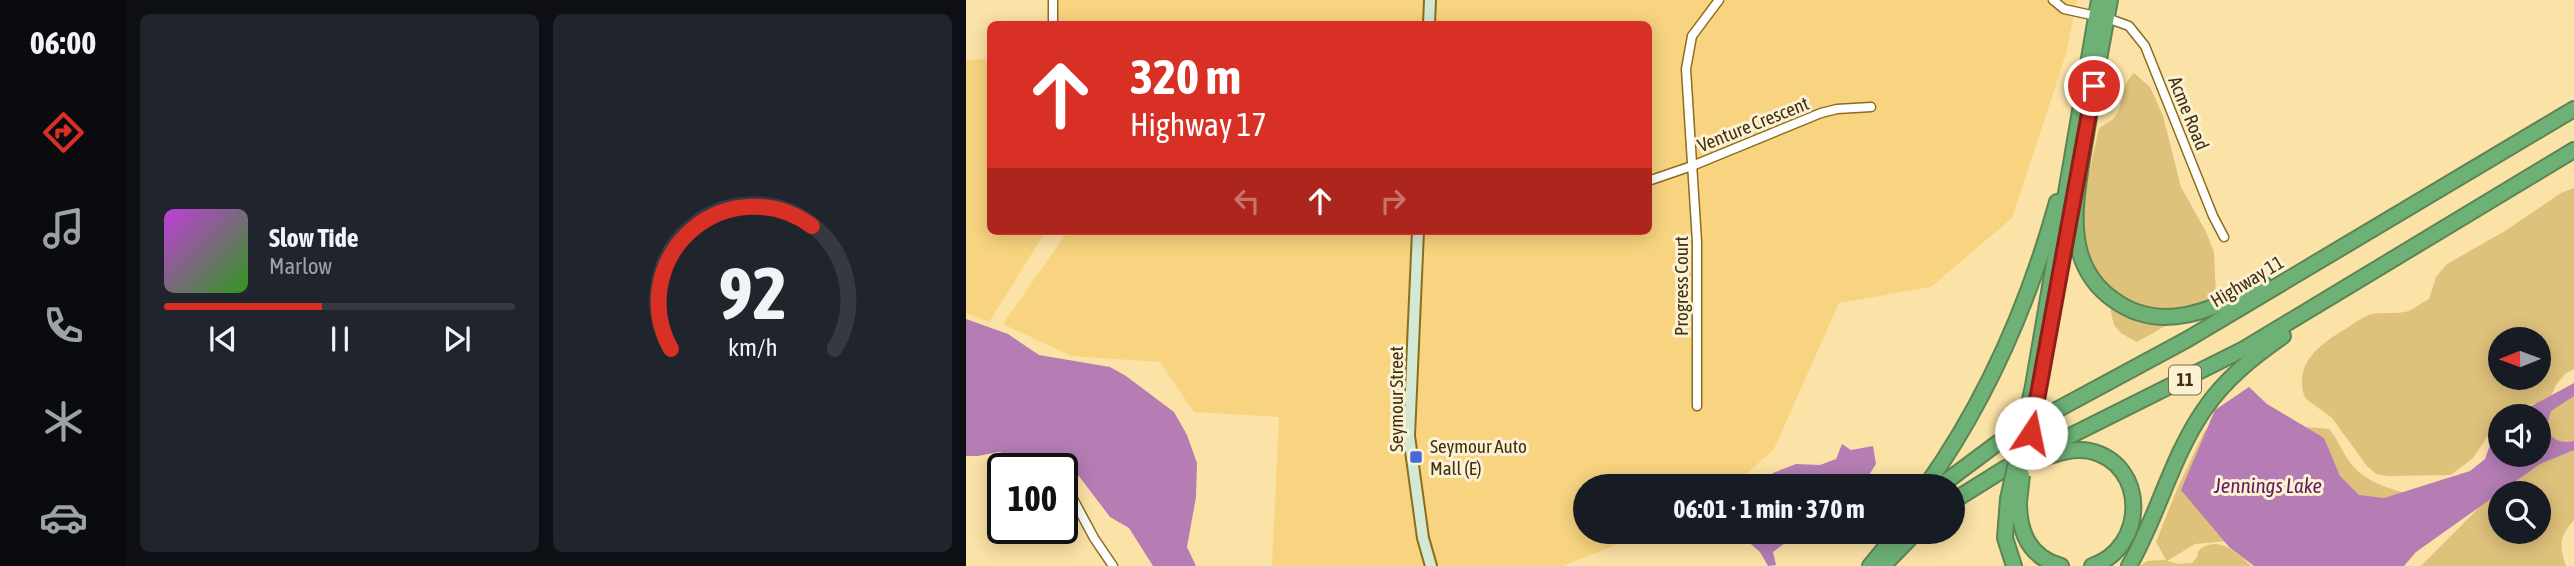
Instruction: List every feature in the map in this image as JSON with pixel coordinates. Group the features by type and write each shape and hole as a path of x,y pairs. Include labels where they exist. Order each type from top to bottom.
{"highway":[{"path":"2014,566 2005,538 2036,388 2101,17 2099,0"},
{"path":"2101,17 2110,0"},
{"name":"Highway 11","path":"1957,474 2003,439 2188,339 2574,109"},
{"path":"2081,131 2077,204 2077,237 2081,256 2088,273 2100,289 2115,302 2140,313 2176,317 2212,309 2390,220"},
{"path":"1933,474 1972,412 2013,329 2050,228 2081,131"},
{"name":"11","path":"1965,495 1999,472 2244,349 2574,150"},
{"path":"2129,566 2194,426 2225,384 2272,344 2411,249"},
{"path":"1965,497 2034,461 2054,454 2080,450 2098,454 2113,463 2124,475 2132,492 2134,512 2130,530 2121,547 2106,560 2092,566"},
{"path":"2014,501 2026,541 2047,561 2061,566"},
{"path":"1869,566 1884,544"},
{"path":"1869,566 1888,544"},
{"path":"1883,566 1904,544"}],"street":[{"path":"1053,0 1053,21"},
{"path":"1429,21 1430,0"},
{"name":"Progress Court","path":"1697,405 1698,242 1686,69 1692,36 1718,0"},
{"name":"Acme Road","path":"2053,0 2064,9 2129,26 2145,46 2213,216 2224,237"},
{"name":"Venture Crescent","path":"1652,180 1821,113 1837,108 1871,107"},
{"name":"Seymour Street","path":"1418,235 1409,436 1423,538 1431,566"},
{"path":"1078,508 1113,566"}],"shaded area":[{"path":"1056,0 2077,0 2066,54 2012,218 1931,287 1839,303 1774,449 1746,474 1573,474 1573,544 1619,544 1563,566 1272,566 1279,417 1194,412 1160,362 1071,356 1003,324 1065,235 1652,235 1652,21 1057,21"},
{"path":"987,59 987,235 1043,235 989,322 966,313 966,60"},
{"path":"2134,73 2150,87 2163,116 2181,187 2214,252 2216,297 2137,342 2122,334 2114,325 2106,291 2075,237 2099,128 2117,114 2126,85"},
{"path":"2574,188 2574,369 2565,374 2546,401 2533,404 2488,404 2488,436 2473,458 2451,475 2376,474 2367,466 2332,418 2305,398 2302,376 2305,366 2325,342 2365,317 2376,313 2405,312 2429,299 2436,277 2447,264 2505,231 2561,193"},
{"path":"2574,391 2574,520 2565,532 2562,542 2566,566 2421,566 2488,498 2488,544 2551,544 2551,481 2505,481 2519,467 2551,467 2551,407"},
{"path":"2294,426 2329,429 2352,465 2365,477 2405,493 2227,541 2195,544 2167,561 2178,564 2192,563 2198,551 2213,544 2233,551 2251,566 2140,566 2147,561 2166,560 2156,542 2205,430"}],"water":[{"path":"966,319 1008,334 1039,355 1110,367 1174,412 1187,435 1197,463 1196,497 1187,547 1196,566 1153,566 1129,528 1110,517 1078,475 1078,453 998,452 966,456"},
{"name":"Jennings Lake","path":"2574,383 2574,396 2551,411 2551,404 2535,404"},
{"name":"Jennings Lake","path":"2249,387 2267,404 2324,438 2340,476 2359,495 2384,498 2470,471 2485,459 2488,450 2488,467 2536,467 2516,481 2488,481 2488,501 2416,552 2404,566 2254,566 2229,547 2181,490 2215,410"},
{"name":"Jennings Lake","path":"2551,436 2565,442 2574,441 2574,450 2551,459"},
{"path":"1842,444 1851,450 1873,446 1876,464 1870,474 1772,474 1796,464 1820,465 1836,459"},
{"path":"1751,544 1784,544 1773,552 1776,565 1768,566 1760,552"}],"place":[{"name":"Seymour Auto Mall (E)","path":"1416,457"}],"route":[{"path":"2031,433 2094,86"}]}
